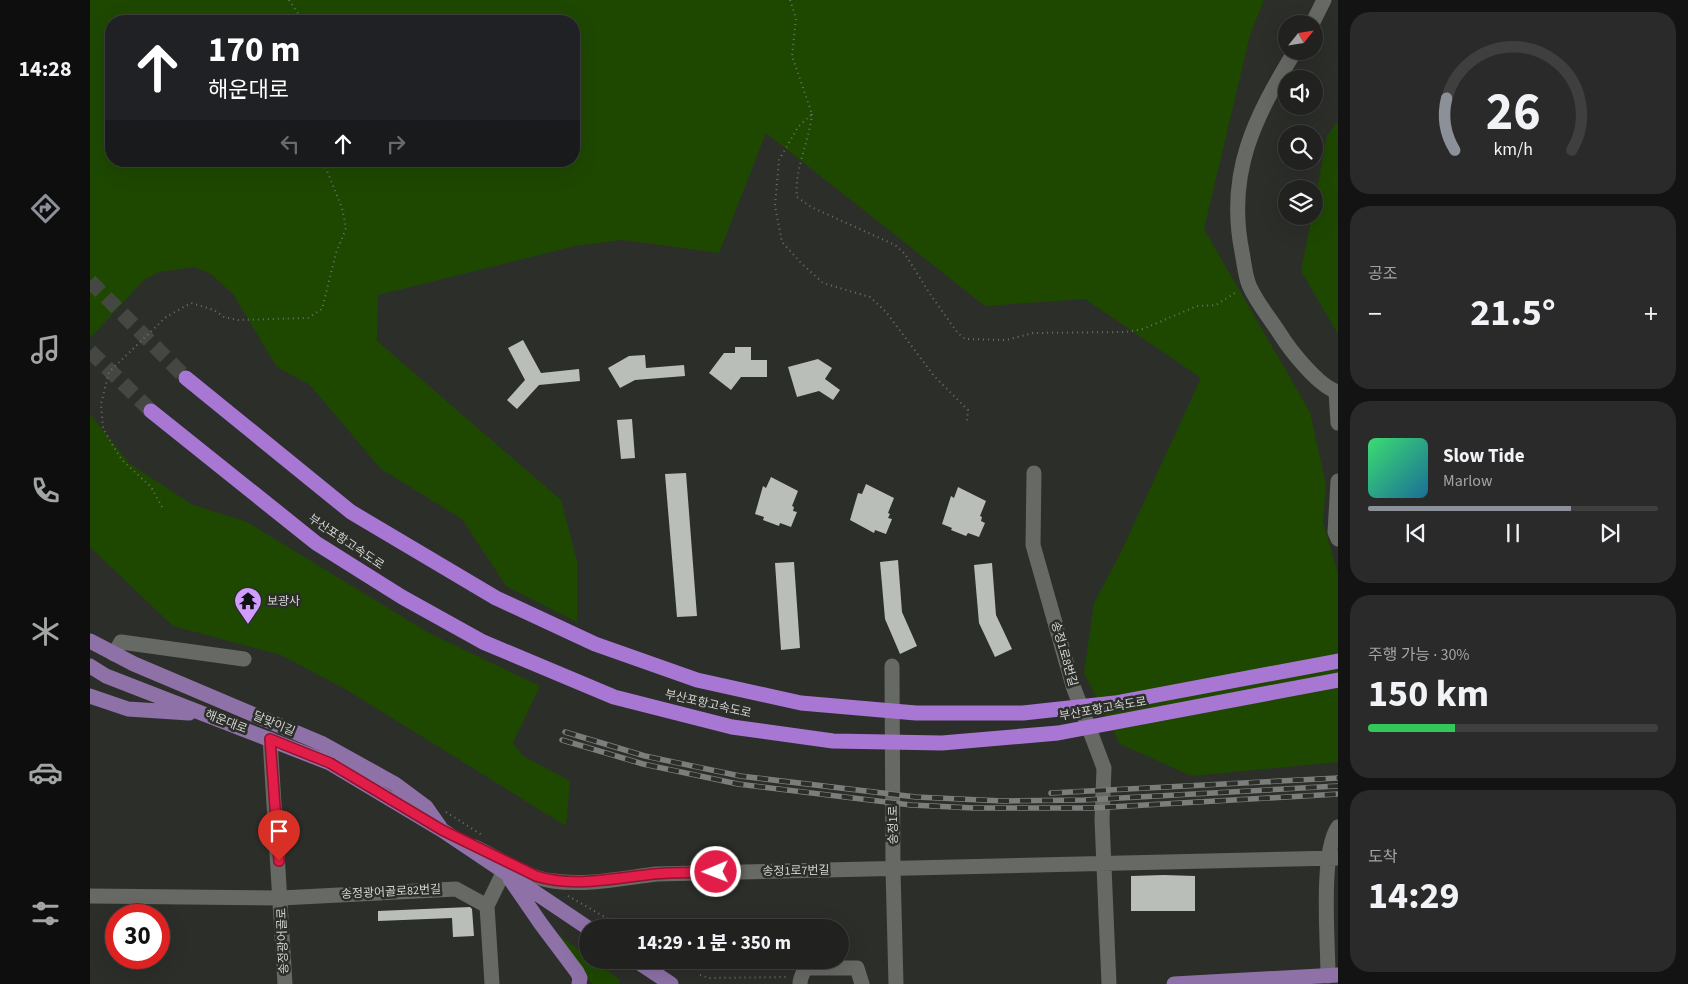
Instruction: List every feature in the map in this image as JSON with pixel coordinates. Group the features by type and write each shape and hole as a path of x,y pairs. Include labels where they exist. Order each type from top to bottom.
{"highway":[{"name":"부산포항고속도로","path":"186,378 351,512 496,598 595,644 697,680 801,703 916,713 1023,713 1115,703 1338,661"},
{"name":"부산포항고속도로","path":"151,411 316,543 402,598 483,642 614,697 732,727 833,742 942,742 1058,733 1338,680"}],"main road":[{"name":"달맞이길","path":"90,641 114,654 323,744 395,784 426,807 442,830"},
{"name":"해운대로","path":"90,666 106,676 330,763 442,830 579,922"},
{"path":"90,696 128,710 204,714"},
{"path":"505,872 540,924 577,972 580,978 579,984"},
{"path":"648,969 671,984"},
{"path":"1176,984 1331,978"}],"street":[{"path":"1316,15 1324,0"},
{"path":"1289,60 1276,82 1250,135 1238,177 1238,231 1249,285 1286,343 1320,381 1337,392 1338,423"},
{"name":"송정1로8번길","path":"1034,473 1033,545 1073,686 1104,768 1102,820 1109,984"},
{"path":"1338,482 1335,532 1338,539"},
{"path":"114,654 121,642 244,660"},
{"name":"송정1로","path":"892,666 893,869 896,984"},
{"path":"270,739 281,898"},
{"path":"1331,978 1332,835 1338,827"},
{"name":"송정1로7번길","path":"442,830 536,876 552,881 596,881 657,874 893,869"},
{"path":"893,869 1333,859"},
{"path":"492,984 487,906 505,872"},
{"name":"송정광어골로82번길","path":"90,896 281,898 456,889 487,906"},
{"name":"송정광어골로","path":"281,898 285,984"},
{"path":"802,970 857,968 862,984"}],"path":[{"path":"289,0 299,15"},
{"path":"790,0 796,18 792,56 812,114 810,131 796,183 797,197 811,207 895,245 905,254 930,294 957,332 965,339 1006,340 1033,333 1126,332 1143,329 1197,306 1216,304 1249,285"},
{"path":"812,114 798,127 779,160 775,206 782,242 801,264 823,284 870,297 886,312 934,376 968,410 967,421"},
{"path":"162,507 142,477 122,460 103,428 101,404 109,372 166,317 191,303 214,310 224,317 238,320 308,318 322,310 336,253 346,228 342,208 325,167"},
{"path":"563,892 609,919"},
{"path":"700,976 709,978 802,970"}],"green space":[{"path":"90,0 1264,0 1250,35 1204,229 1310,412 1326,485 1323,522 1338,574 1338,762 1192,776 1120,744 1084,673 1094,603 1121,552 1201,378 1085,299 985,306 766,133 719,253 623,240 575,246 378,295 377,341 561,500 577,561 577,622 506,586 462,519 381,469 310,385 277,367 233,294 211,274 195,267 159,272 144,280 90,338"},
{"path":"1338,121 1338,334 1301,271 1310,225 1323,225 1323,180 1319,180 1321,170 1323,170 1327,136"},
{"path":"90,414 130,464 193,505 247,522 429,633 540,686 513,743 523,756 570,781 566,826 347,690 281,655 173,626 90,547"},
{"path":"559,935 579,950 579,967 557,937"},
{"path":"581,969 605,969 620,980 620,984 592,984"}],"building":[{"path":"523,340 541,373 579,369 580,381 539,385 517,409 507,400 525,380 508,348"},
{"path":"735,347 751,347 751,360 767,360 767,377 741,377 731,390 709,373 724,353 735,353"},
{"path":"645,355 646,368 684,365 685,376 635,380 620,388 608,368 629,356"},
{"path":"818,359 832,368 825,379 840,390 833,400 819,391 797,397 788,367"},
{"path":"632,419 635,458 621,459 617,420"},
{"path":"686,473 697,616 677,617 665,474"},
{"path":"771,477 798,491 792,506 794,507 793,511 797,512 791,527 780,523 779,526 763,520 764,517 755,514 763,486 766,488"},
{"path":"866,484 894,498 888,513 890,514 888,518 892,519 886,534 875,530 874,533 850,520 858,493 862,494"},
{"path":"958,487 986,501 980,516 982,517 981,521 985,523 979,537 968,533 966,536 942,524 951,496 954,498"},
{"path":"898,560 902,612 917,646 900,654 885,619 880,562"},
{"path":"794,562 800,648 781,650 775,563"},
{"path":"992,563 996,615 1012,649 995,657 979,623 974,565"},
{"path":"1131,876 1195,876 1195,911 1131,911"},
{"path":"470,907 472,909 474,936 453,937 452,918 378,921 378,911"}],"tunnel":[{"path":"90,281 186,378"},
{"path":"90,351 151,411"}],"railway":[{"path":"565,732 645,756 740,776 916,797 1003,801 1084,800 1338,786"},
{"path":"562,740 643,764 738,784 911,805 974,808 1093,808 1338,794"},
{"path":"1051,793 1338,778"}],"place":[{"name":"보광사","path":"248,625"}],"route":[{"path":"279,861 270,739 330,763 442,830 536,876 552,881 596,881 657,874 716,872"}]}
